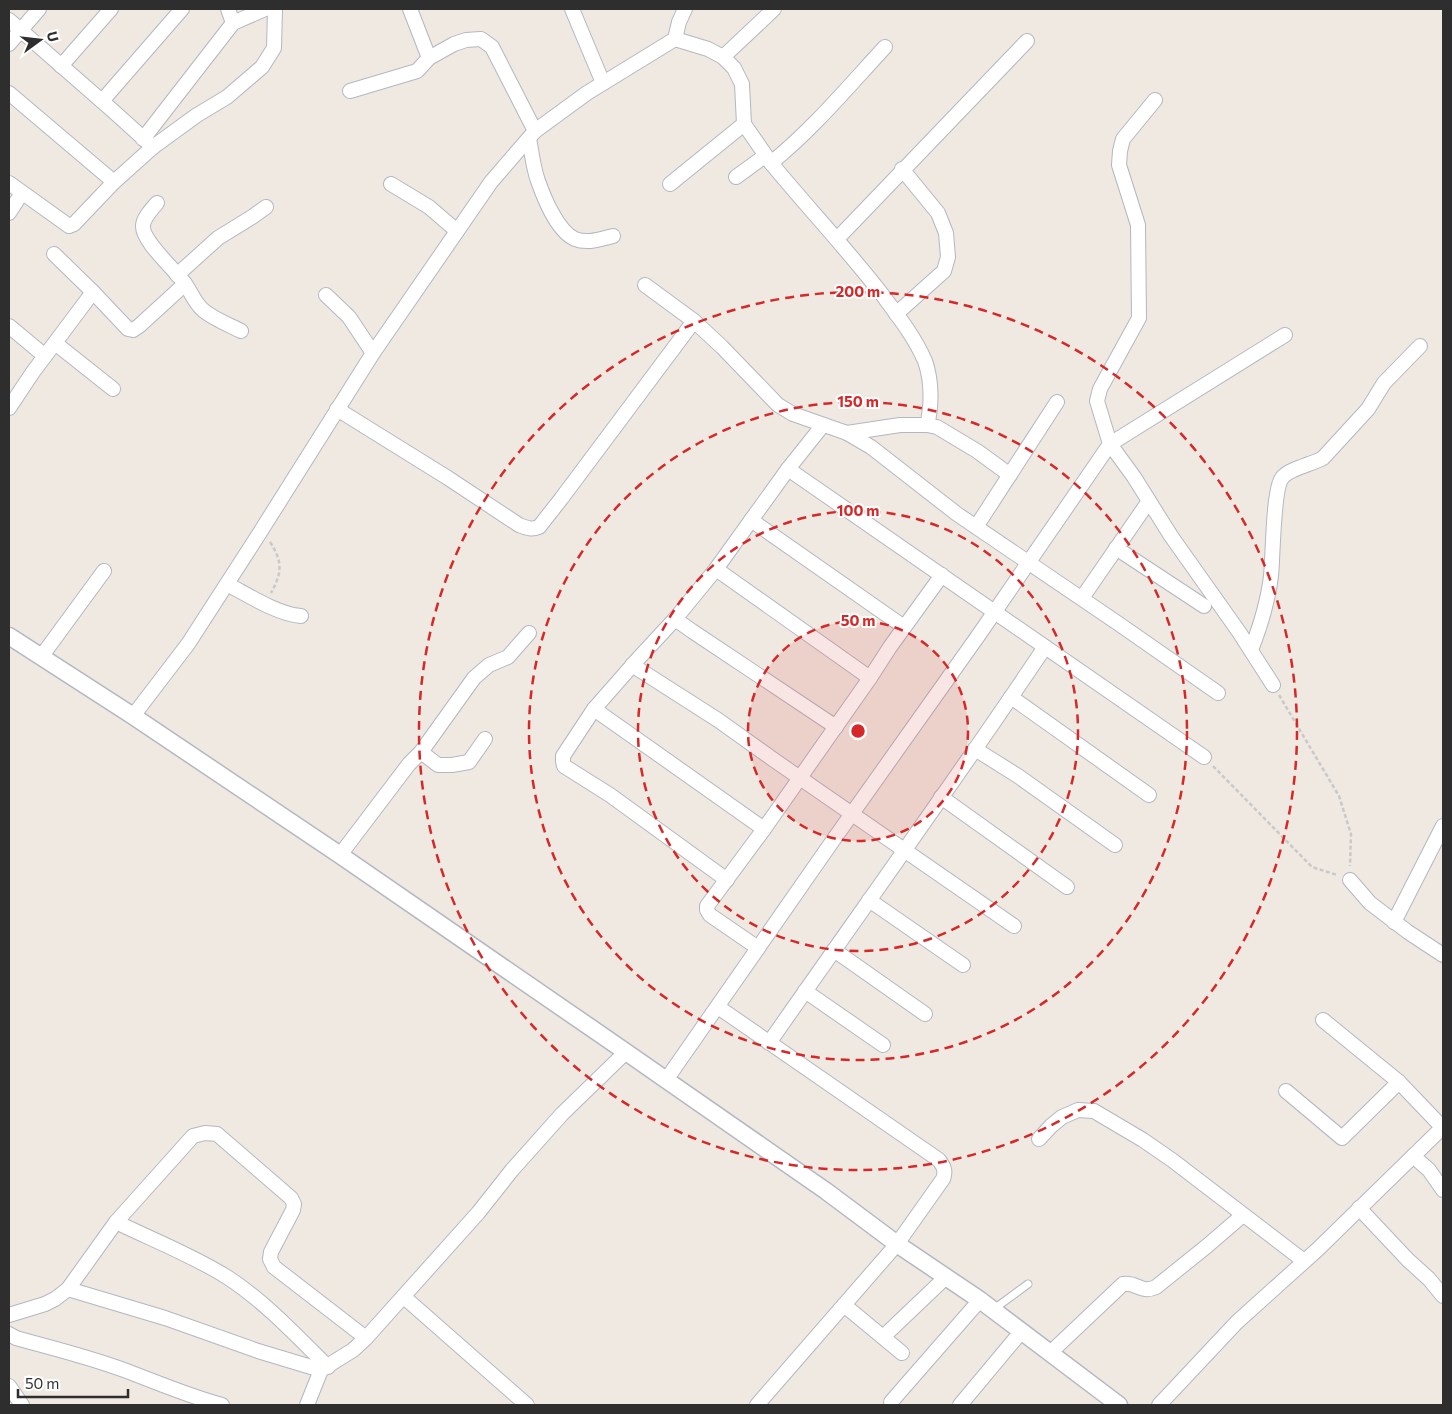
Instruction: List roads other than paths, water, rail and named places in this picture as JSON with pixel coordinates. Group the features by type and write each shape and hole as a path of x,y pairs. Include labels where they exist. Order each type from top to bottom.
{"street":[{"path":"9,44 38,9"},
{"path":"61,66 111,9"},
{"path":"102,101 182,9"},
{"path":"228,9 233,23"},
{"path":"9,183 69,226 74,224 148,143 233,23 265,9"},
{"path":"148,143 227,97 262,67 274,48 274,9"},
{"path":"410,9 429,58"},
{"path":"572,9 603,83"},
{"path":"133,716 188,644 260,534 373,354 491,182 532,135 603,83 675,39 679,22 685,9"},
{"path":"723,57 774,9"},
{"path":"9,20 148,143"},
{"path":"675,39 723,57 734,68 742,84 744,124 768,160 837,238 896,314 918,347 926,364 931,396 927,425"},
{"path":"350,91 417,72 429,58 454,44 466,40 481,40 492,47 532,135 538,180 552,213 566,233 576,239 591,242 613,236"},
{"path":"837,238 1027,41"},
{"path":"736,177 768,160 803,134 885,46"},
{"path":"9,93 114,182"},
{"path":"1155,100 1124,140 1120,151 1119,165 1138,226 1139,318 1100,389 1096,401 1110,444 1134,477 1171,536 1239,632 1273,685"},
{"path":"670,184 744,124"},
{"path":"896,314 944,271 948,256 946,232 938,213 902,169"},
{"path":"391,184 429,207 457,231"},
{"path":"9,213 22,193"},
{"path":"157,203 144,219 144,234 149,242 181,279 194,300 204,311 240,331"},
{"path":"54,254 128,329 132,330 139,326 218,238 252,218 266,207"},
{"path":"646,285 694,321 778,405 793,414 847,432 871,447 976,527 1218,693"},
{"path":"9,408 93,292"},
{"path":"326,295 349,317 373,354"},
{"path":"337,409 441,473 519,525 528,529 534,529 539,527 561,499 694,321"},
{"path":"9,326 45,356"},
{"path":"666,1080 995,612 1110,444 1285,335"},
{"path":"55,343 113,388"},
{"path":"1251,650 1260,628 1271,578 1277,494 1282,478 1286,474 1323,458 1368,409 1384,383 1420,346"},
{"path":"976,527 1057,402"},
{"path":"727,880 610,795 568,770 564,766 563,756 594,709 716,569 750,520 823,424"},
{"path":"847,432 900,425 937,427 977,451 1010,475"},
{"path":"788,469 1204,756"},
{"path":"1082,598 1149,501"},
{"path":"750,520 904,627"},
{"path":"1116,548 1204,606"},
{"path":"716,569 870,678"},
{"path":"41,657 104,571"},
{"path":"758,948 710,915 707,910 710,900 764,829 942,575"},
{"path":"227,584 265,604 293,616 301,616"},
{"path":"674,618 836,727"},
{"path":"340,855 408,764 420,752 474,678 489,666 508,657 529,633"},
{"path":"9,636 133,716 340,855 626,1052 986,1305 1119,1405"},
{"path":"769,1044 1045,647"},
{"path":"632,665 718,720 1014,926"},
{"path":"1011,698 1149,795"},
{"path":"594,709 764,829"},
{"path":"420,752 438,765 469,762 485,739"},
{"path":"975,749 1018,776 1115,845"},
{"path":"941,797 1067,887"},
{"path":"1394,922 1443,826"},
{"path":"1350,880 1370,903 1394,922 1443,955"},
{"path":"869,900 963,965"},
{"path":"834,950 925,1014"},
{"path":"805,991 883,1045"},
{"path":"718,1007 939,1160 944,1166 945,1173 943,1179 897,1244 758,1405"},
{"path":"1159,1405 1237,1322 1304,1262 1443,1127 1399,1082 1323,1020"},
{"path":"307,1405 324,1368 353,1350 366,1338 478,1213 512,1170 562,1114 626,1052"},
{"path":"1286,1091 1342,1138 1399,1082"},
{"path":"1039,1139 1062,1117 1078,1110 1094,1111 1143,1140 1172,1160 1304,1262"},
{"path":"9,1315 46,1304 55,1300 68,1289 116,1222 193,1136 205,1133 218,1134 287,1194 294,1204 293,1210 271,1252 270,1259 274,1267 366,1338"},
{"path":"1412,1156 1429,1170 1443,1190"},
{"path":"1359,1208 1408,1260 1429,1279 1443,1296"},
{"path":"1050,1353 1123,1284 1133,1284 1143,1290 1150,1290 1156,1287 1243,1215"},
{"path":"116,1222 227,1277 281,1320 324,1368"},
{"path":"883,1337 946,1278"},
{"path":"68,1289 165,1318 258,1351 324,1368"},
{"path":"404,1297 527,1405"},
{"path":"844,1305 902,1352"},
{"path":"891,1402 986,1305"},
{"path":"960,1405 1021,1332"},
{"path":"9,1334 16,1338 70,1352 122,1369 222,1405"},
{"path":"9,1386 22,1405"}],"lane":[{"path":"986,1305 1028,1284"}]}
